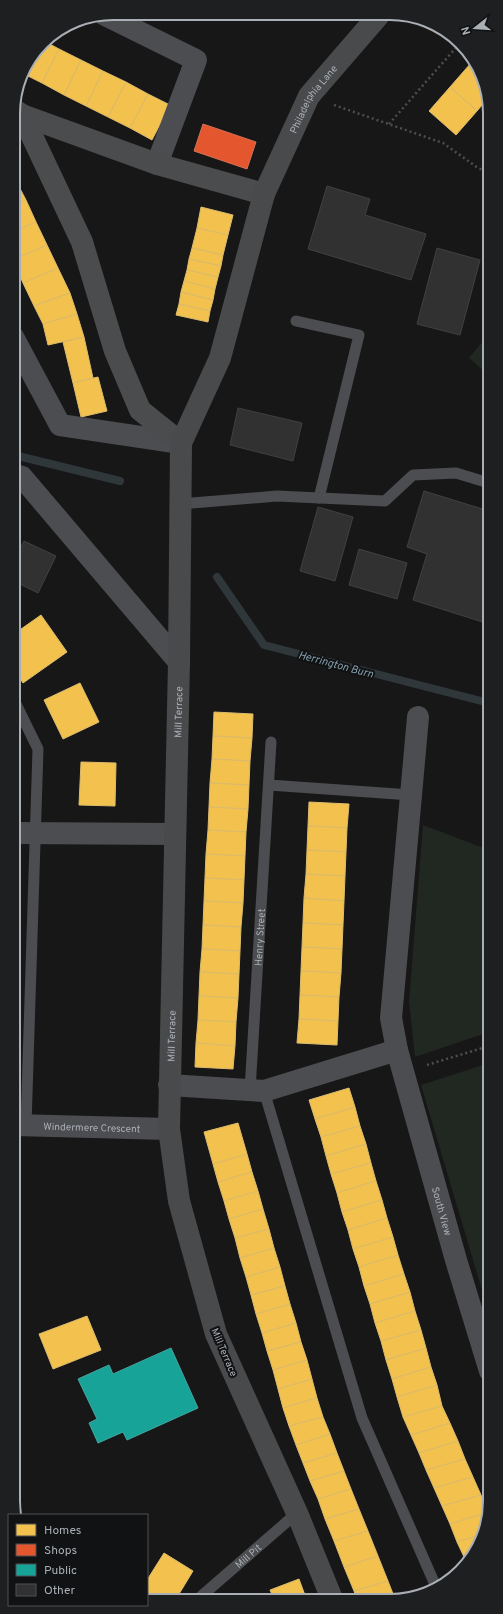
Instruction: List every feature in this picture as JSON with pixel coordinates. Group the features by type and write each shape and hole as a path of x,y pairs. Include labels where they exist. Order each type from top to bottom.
{"main road":[{"name":"Philadelphia Lane","path":"181,442 220,358 264,194 309,96 375,20"},
{"path":"20,113 157,164 264,194"},
{"path":"20,118 82,242 115,351 140,410 181,442"},
{"name":"Mill Terrace","path":"181,442 179,662 169,1129 179,1201 216,1334 297,1513 330,1594"}],"street":[{"path":"117,20 196,60 157,164"},
{"path":"20,348 60,425 181,442"},
{"path":"20,476 179,662"},
{"path":"169,1085 257,1090 397,1050 391,1018 418,717"},
{"path":"20,833 175,834"},
{"name":"South View","path":"397,1050 456,1260 483,1348"},
{"name":"Windermere Crescent","path":"20,1125 169,1129"}],"lane":[{"path":"296,320 359,335 319,498"},
{"path":"180,504 277,496 385,501 413,475 456,473 483,481"},
{"path":"20,712 38,749 36,833 20,1125"},
{"name":"Henry Street","path":"257,1090 271,742"},
{"path":"269,786 411,795"},
{"path":"257,1090 362,1418 434,1583"},
{"name":"Mill Pit","path":"204,1594 297,1513"},
{"path":"209,1590 212,1594"}],"path":[{"path":"389,124 455,48"},
{"path":"309,96 443,143 483,170"},
{"path":"403,1073 483,1048"}],"shaded area":[{"path":"483,341 483,371 469,358"},
{"path":"423,825 483,848 483,1034 415,1057 409,1002"},
{"path":"483,1065 483,1293 421,1085"}],"building: Homes":[{"path":"50,44 59,49 42,83 28,76 39,56"},
{"path":"59,49 81,60 64,95 42,83"},
{"path":"81,60 103,71 86,106 64,95"},
{"path":"470,64 480,89 482,105 477,111 450,87"},
{"path":"103,71 126,82 108,117 86,106"},
{"path":"126,82 148,94 130,128 108,117"},
{"path":"450,87 477,111 456,135 429,111"},
{"path":"148,94 170,105 152,140 130,128"},
{"path":"20,188 26,200 20,203"},
{"path":"26,200 36,222 20,229 20,203"},
{"path":"201,207 233,215 228,235 197,228"},
{"path":"36,222 47,245 20,257 20,229"},
{"path":"197,228 228,235 223,255 192,248"},
{"path":"47,245 58,268 23,283 20,276 20,257"},
{"path":"192,248 223,255 221,266 189,259"},
{"path":"189,259 221,266 218,277 187,270"},
{"path":"58,268 70,293 34,306 23,283"},
{"path":"187,270 218,277 215,289 184,281"},
{"path":"184,281 215,289 213,300 181,292"},
{"path":"181,292 213,300 210,311 179,304"},
{"path":"70,293 77,314 43,324 34,306"},
{"path":"179,304 210,311 208,322 176,315"},
{"path":"77,314 84,337 48,345 43,324"},
{"path":"84,337 93,378 73,383 63,342"},
{"path":"98,377 107,411 81,417 73,383"},
{"path":"41,615 67,652 23,683 20,679 20,630"},
{"path":"80,683 99,722 63,739 44,700"},
{"path":"214,712 253,714 252,738 213,736"},
{"path":"213,736 252,738 250,761 212,759"},
{"path":"212,759 250,761 249,785 210,783"},
{"path":"81,762 116,763 115,806 79,805"},
{"path":"210,783 249,785 248,809 209,807"},
{"path":"309,802 349,804 347,828 308,826"},
{"path":"209,807 248,809 246,832 208,830"},
{"path":"308,826 347,828 346,852 307,850"},
{"path":"208,830 246,832 245,856 206,854"},
{"path":"307,850 346,852 345,876 306,874"},
{"path":"206,854 245,856 244,880 205,878"},
{"path":"306,874 345,876 344,901 304,898"},
{"path":"205,878 244,880 243,903 204,901"},
{"path":"304,898 344,901 343,925 303,923"},
{"path":"204,901 243,903 241,927 203,925"},
{"path":"303,923 343,925 342,949 302,947"},
{"path":"203,925 241,927 240,951 202,949"},
{"path":"302,947 342,949 341,973 301,971"},
{"path":"202,949 240,951 239,974 200,972"},
{"path":"301,971 341,973 339,997 300,995"},
{"path":"200,972 239,974 238,998 199,996"},
{"path":"300,995 339,997 338,1021 299,1019"},
{"path":"199,996 238,998 236,1022 198,1020"},
{"path":"299,1019 338,1021 337,1045 297,1043"},
{"path":"198,1020 236,1022 235,1046 196,1043"},
{"path":"196,1043 235,1046 233,1069 195,1067"},
{"path":"349,1088 355,1107 315,1119 309,1100"},
{"path":"355,1107 360,1126 321,1137 315,1119"},
{"path":"238,1123 247,1154 213,1164 204,1132"},
{"path":"360,1126 366,1144 326,1156 321,1137"},
{"path":"366,1144 371,1163 331,1174 326,1156"},
{"path":"247,1154 252,1172 218,1182 213,1164"},
{"path":"371,1163 376,1181 337,1193 331,1174"},
{"path":"252,1172 258,1191 224,1201 218,1182"},
{"path":"376,1181 382,1200 342,1212 337,1193"},
{"path":"258,1191 263,1209 229,1219 224,1201"},
{"path":"382,1200 387,1218 348,1230 342,1212"},
{"path":"263,1209 269,1229 235,1238 229,1219"},
{"path":"387,1218 393,1237 353,1249 348,1230"},
{"path":"269,1229 274,1248 240,1258 235,1238"},
{"path":"393,1237 398,1255 359,1267 353,1249"},
{"path":"274,1248 280,1267 246,1277 240,1258"},
{"path":"398,1255 404,1274 364,1286 359,1267"},
{"path":"280,1267 285,1286 251,1295 246,1277"},
{"path":"404,1274 410,1292 370,1304 364,1286"},
{"path":"285,1286 290,1304 256,1314 251,1295"},
{"path":"410,1292 415,1311 375,1323 370,1304"},
{"path":"290,1304 296,1323 262,1333 256,1314"},
{"path":"415,1311 421,1330 381,1341 375,1323"},
{"path":"87,1316 101,1350 53,1369 39,1334"},
{"path":"296,1323 301,1342 267,1351 262,1333"},
{"path":"421,1330 426,1348 386,1360 381,1341"},
{"path":"301,1342 307,1360 273,1370 267,1351"},
{"path":"426,1348 431,1367 392,1379 386,1360"},
{"path":"307,1360 312,1379 278,1389 273,1370"},
{"path":"431,1367 437,1385 397,1397 392,1379"},
{"path":"312,1379 317,1398 283,1408 278,1389"},
{"path":"437,1385 442,1406 403,1417 397,1397"},
{"path":"317,1398 323,1417 289,1426 283,1408"},
{"path":"442,1406 450,1423 411,1435 403,1417"},
{"path":"323,1417 330,1434 296,1445 289,1426"},
{"path":"450,1423 458,1441 419,1453 411,1435"},
{"path":"330,1434 337,1453 303,1463 296,1445"},
{"path":"458,1441 465,1459 426,1470 419,1453"},
{"path":"337,1453 344,1471 310,1481 303,1463"},
{"path":"465,1459 473,1477 434,1488 426,1470"},
{"path":"344,1471 351,1489 318,1499 310,1481"},
{"path":"473,1477 481,1495 442,1506 434,1488"},
{"path":"351,1489 359,1509 325,1519 318,1499"},
{"path":"481,1495 483,1500 482,1514 450,1524 442,1506"},
{"path":"359,1509 368,1531 334,1541 325,1519"},
{"path":"482,1514 476,1536 457,1542 450,1524"},
{"path":"368,1531 378,1556 344,1567 334,1541"},
{"path":"476,1536 464,1557 457,1542"},
{"path":"164,1553 193,1571 179,1594 148,1594 148,1578"},
{"path":"378,1556 388,1581 354,1591 344,1567"},
{"path":"299,1579 305,1594 272,1594 270,1590"},
{"path":"388,1581 393,1594 355,1594 354,1591"}],"building: Shops":[{"path":"203,124 256,142 247,169 194,151"}],"building: Public":[{"path":"171,1348 198,1408 127,1440 123,1432 98,1443 89,1423 97,1419 78,1379 109,1365 113,1374"}],"building: Other":[{"path":"327,186 370,199 365,215 426,234 411,280 308,249"},
{"path":"437,248 480,260 460,335 417,324"},
{"path":"238,408 302,423 293,461 230,445"},
{"path":"424,491 483,509 483,622 413,600 427,554 407,547"},
{"path":"318,507 353,517 335,581 300,571"},
{"path":"24,541 56,556 38,593 20,584 20,549"},
{"path":"359,549 407,563 397,599 349,585"}],"waterway":[{"name":"Herrington Burn","path":"20,456 120,481"},
{"name":"Herrington Burn","path":"217,577 264,645 483,701"}]}
